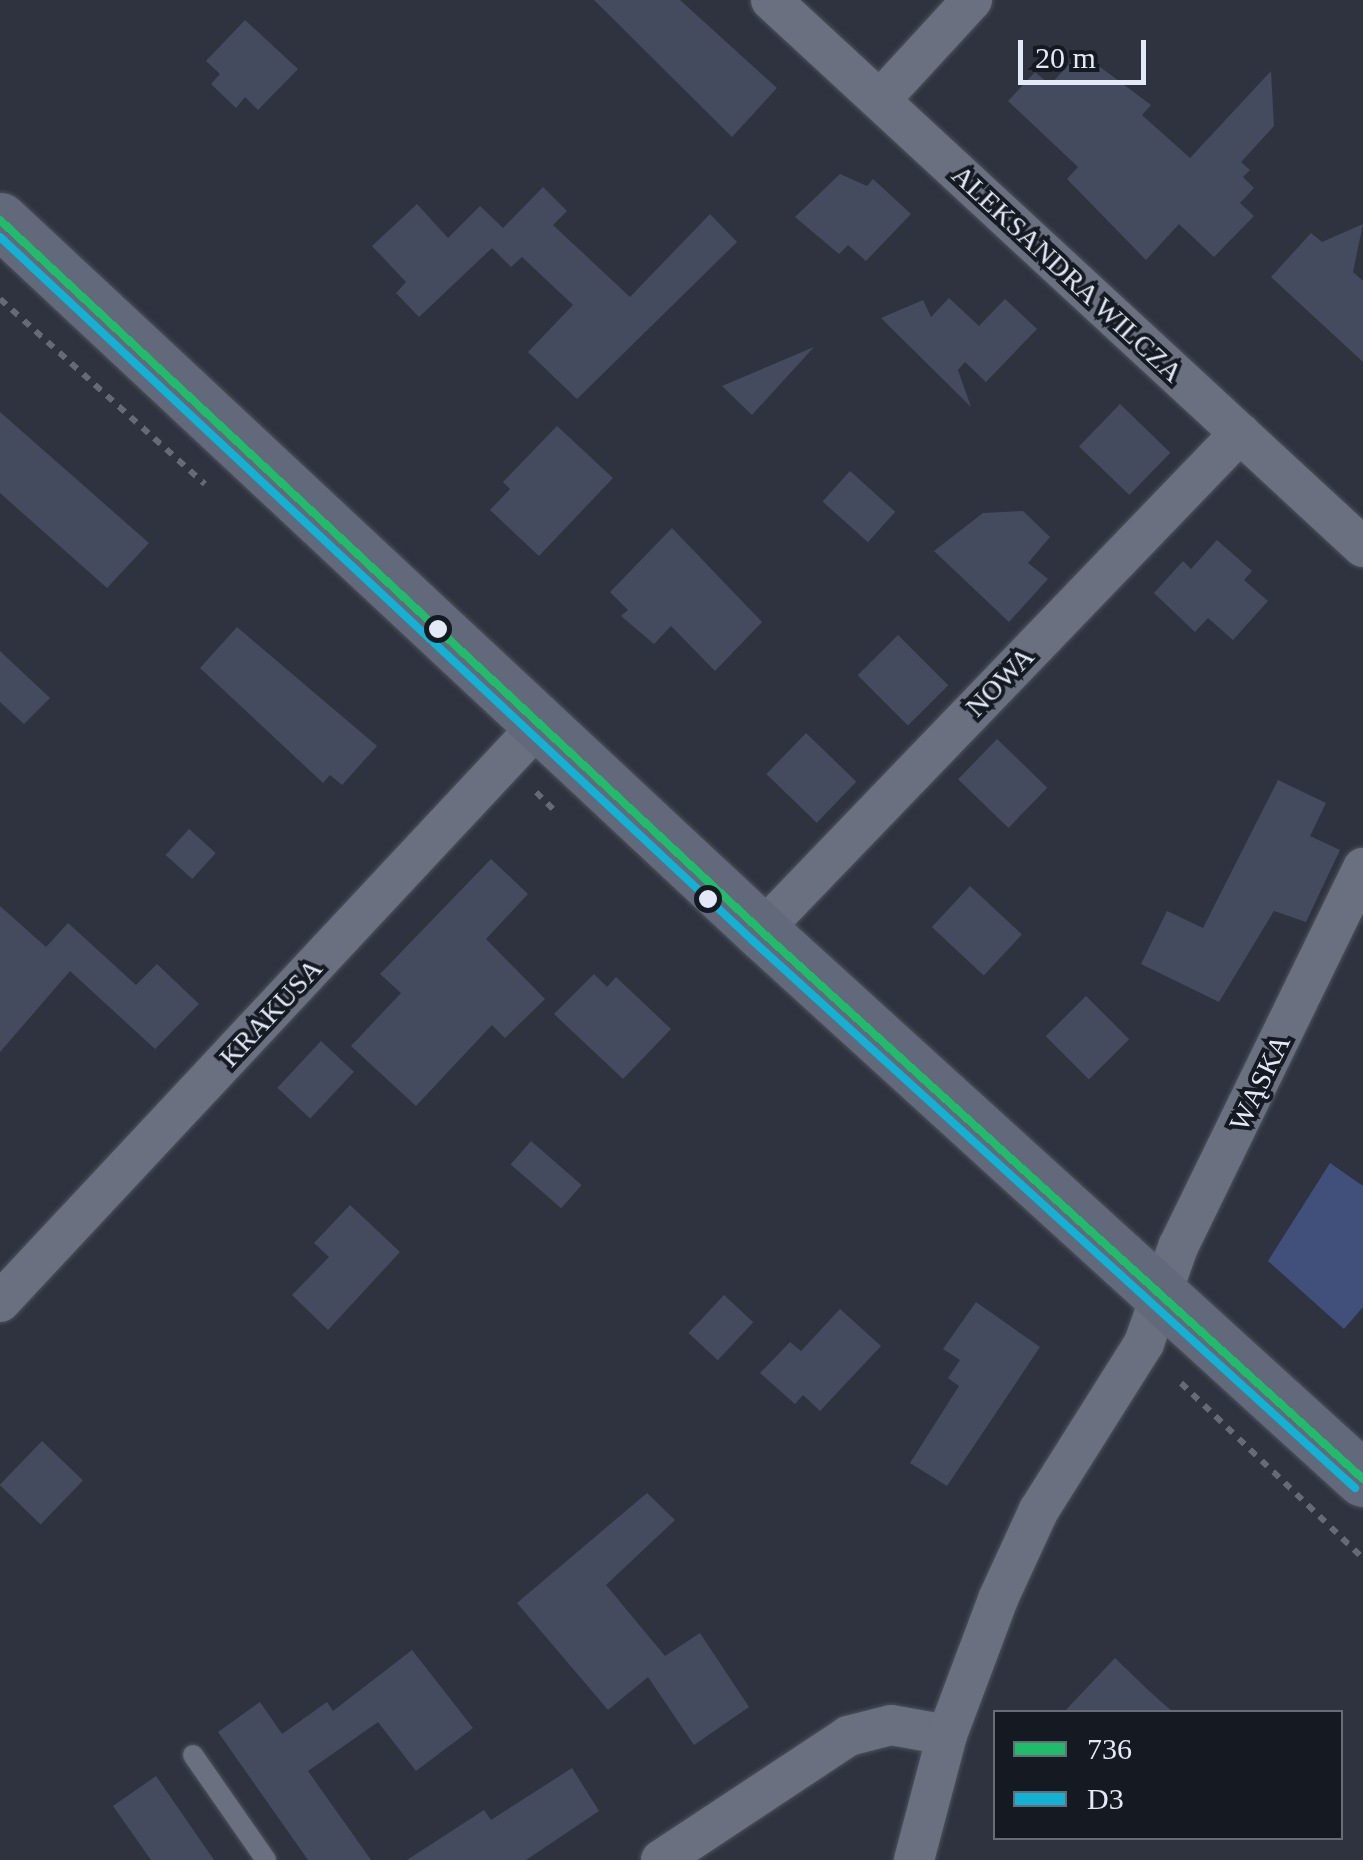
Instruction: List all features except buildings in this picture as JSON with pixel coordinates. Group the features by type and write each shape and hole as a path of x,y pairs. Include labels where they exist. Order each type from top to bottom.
{"main road":[{"path":"0,220 761,931 1363,1479"}],"street":[{"name":"ALEKSANDRA WILCZA","path":"771,0 1363,547"},
{"path":"880,100 972,0"},
{"name":"NOWA","path":"761,931 1240,434"},
{"name":"KRAKUSA","path":"0,1302 540,724"},
{"name":"WĄSKA","path":"914,1860 947,1736 1039,1510 1144,1343 1158,1296 1363,868"},
{"path":"660,1860 848,1736 891,1725 947,1736"}],"lane":[{"path":"193,1755 266,1860"}],"shaded area":[{"path":"1330,1163 1363,1186 1363,1307 1344,1329 1268,1261"}],"transit line":[{"name":"736","path":"0,220 761,931 1363,1479"},
{"name":"D3","path":"0,237 752,940 1355,1488"}]}
